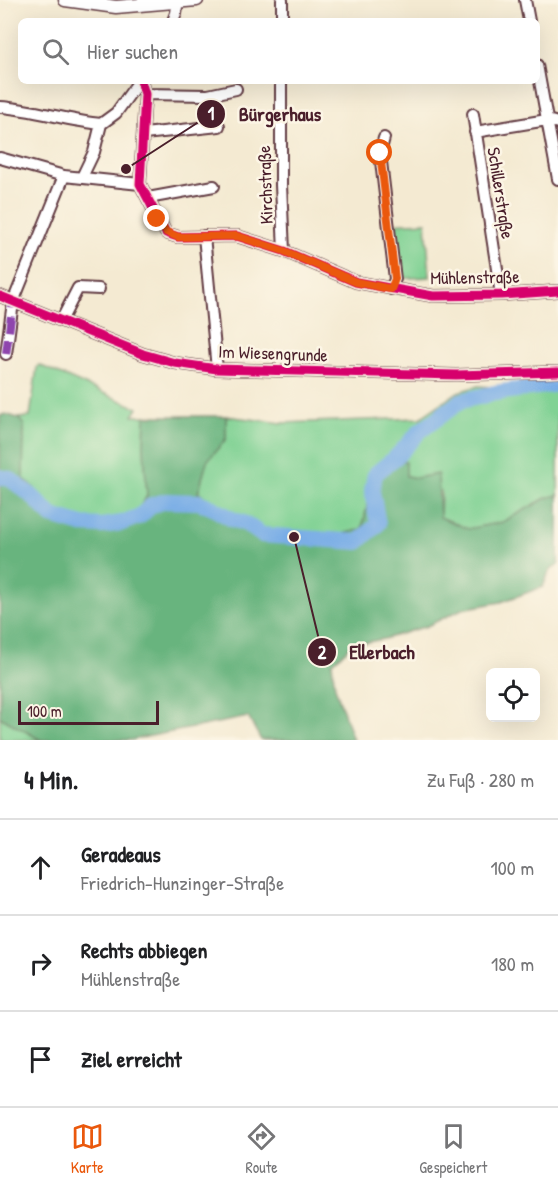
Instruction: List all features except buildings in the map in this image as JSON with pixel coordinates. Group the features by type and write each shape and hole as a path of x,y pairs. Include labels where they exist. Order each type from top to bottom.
{"street":[{"path":"65,0 116,7 197,0"},
{"path":"282,0 282,18"},
{"path":"525,0 528,18"},
{"path":"174,18 178,1"},
{"path":"540,75 553,121 558,179"},
{"path":"82,177 93,152 100,124 116,113 138,84"},
{"path":"0,158 64,176 140,184 146,94 141,84"},
{"name":"Kirchstraße","path":"281,84 281,185 284,251"},
{"path":"146,94 208,95 236,89"},
{"path":"0,107 19,108 100,124"},
{"name":"Schillerstraße","path":"473,114 501,295"},
{"name":"Schillerstraße","path":"475,132 553,121"},
{"path":"144,134 219,126"},
{"path":"384,138 380,153 395,279 391,289"},
{"path":"6,354 13,302 64,176"},
{"name":"Mühlenstraße","path":"140,184 166,232 178,237 237,236 284,251 356,282 433,296 558,291"},
{"path":"148,198 214,186"},
{"path":"204,236 217,369"},
{"path":"61,321 78,288 99,289"},
{"name":"Im Wiesengrunde","path":"0,296 143,354 175,363 217,369 456,375 558,372"}],"green space":[{"path":"426,222 430,277 395,279 389,224"},
{"path":"39,365 138,408 133,416 145,416 147,496 137,513 111,521 85,520 50,508 23,478 24,425 18,418 30,417"},
{"path":"558,380 558,495 546,498 503,522 468,529 440,517 441,491 416,478 406,476 367,487 367,507 362,529 343,534 260,529 198,493 207,461 226,439 226,416 282,423 420,418 458,392 478,386 503,388"},
{"path":"5,414 18,418 24,425 23,478 50,508 85,520 111,521 136,513 147,496 145,416 226,416 226,439 207,461 198,493 260,529 343,534 362,529 370,475 379,466 393,459 406,462 406,476 416,478 438,474 440,517 468,529 503,522 546,498 558,495 558,564 549,572 543,587 501,602 462,609 427,626 384,639 352,645 332,663 335,687 353,740 261,740 248,717 131,740 41,740 0,717 0,416"},
{"path":"0,717 41,740 0,740"}],"waterway":[{"path":"0,477 10,479 31,495 52,516 82,525 102,526 122,523 140,516 152,505 166,501 199,502 246,524 262,535 358,542 378,524 372,491 375,474 396,457 420,431 461,401 495,393 558,384"}],"marked path":[{"path":"6,354 13,302"}],"cycle path":[{"path":"142,84 145,94 140,184 166,233 178,237 237,236 284,251 356,282 433,296 558,291"},
{"path":"0,296 143,354 175,363 217,369 456,375 558,372"}],"place":[{"name":"Bürgerhaus","path":"126,169"},
{"name":"Ellerbach","path":"294,537"}],"route":[{"path":"157,219 166,232 178,237 237,236 284,251 356,282 391,289 395,279 380,153"}]}
